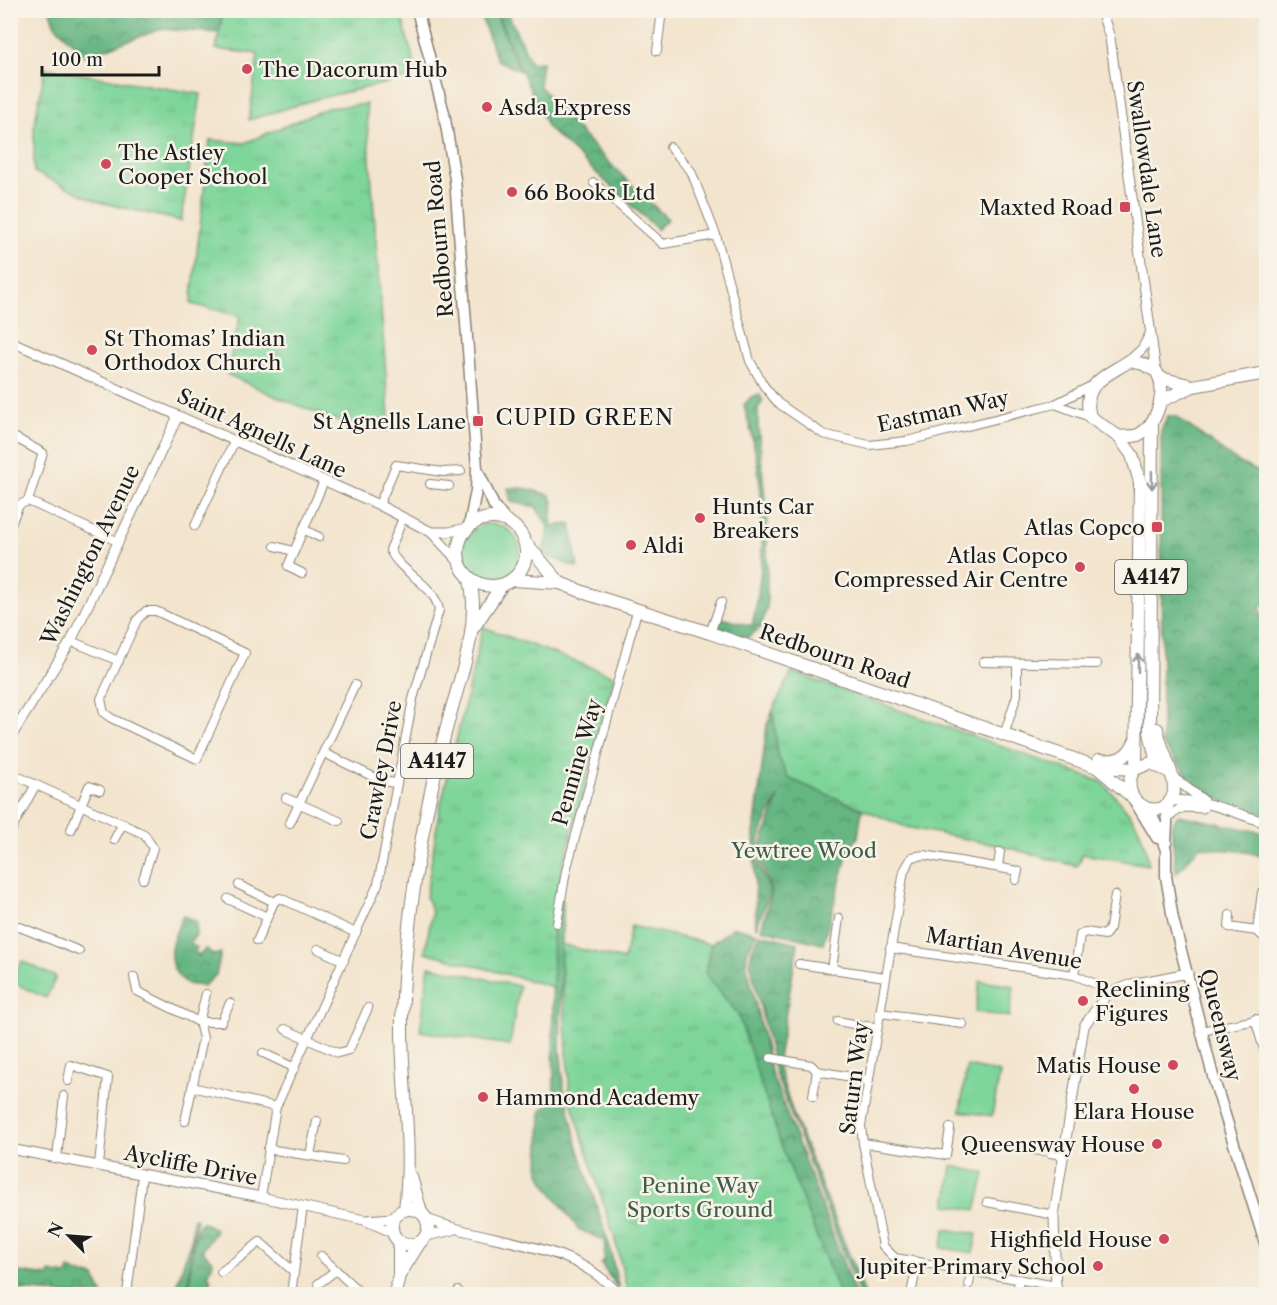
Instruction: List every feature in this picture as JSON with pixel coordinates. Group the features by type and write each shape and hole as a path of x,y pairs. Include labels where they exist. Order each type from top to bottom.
{"main road":[{"name":"Redbourn Road","path":"417,10 444,113 455,179 477,468 476,491 468,527"},
{"path":"1158,374 1161,401 1152,422 1138,435 1119,437 1090,417 1088,408 1091,386 1129,361 1143,364 1158,374 1193,386"},
{"path":"1161,401 1193,386 1266,373"},
{"name":"A4147","path":"1152,422 1150,732 1157,764"},
{"name":"A4147","path":"1119,437 1132,455 1140,482 1138,721 1135,768"},
{"name":"Redbourn Road","path":"477,468 494,506 506,521"},
{"path":"483,519 506,521 514,526 524,541 525,562 508,583 482,586 470,580 459,562 458,544 468,527 483,519"},
{"name":"Redbourn Road","path":"524,541 560,583"},
{"name":"A4147","path":"405,1209 410,1173 402,1019 412,917 438,757 473,628 474,597 470,580"},
{"name":"Redbourn Road","path":"508,583 560,583 637,611 710,633 1082,761 1097,767 1133,798"},
{"name":"A4147","path":"473,628 508,583"},
{"path":"1151,663 1158,736 1171,774 1175,789 1169,802 1150,809 1133,798 1130,783 1135,768 1145,763 1157,764 1171,774"},
{"name":"A4147","path":"1045,749 1109,761 1118,760 1126,755 1134,744 1138,721"},
{"name":"Redbourn Road","path":"1097,767 1135,768"},
{"name":"Queensway","path":"1133,798 1166,850"},
{"name":"Queensway","path":"1166,850 1166,818 1169,802"},
{"name":"Queensway","path":"1150,809 1166,850 1174,880 1182,950 1201,1031 1266,1246"},
{"name":"A4147","path":"410,1173 424,1216"},
{"path":"395,1294 399,1275 393,1218 405,1209 424,1216 423,1239 399,1275"},
{"path":"395,1237 412,1245 423,1239"}],"street":[{"path":"657,51 662,10"},
{"name":"Swallowdale Lane","path":"1101,10 1110,38 1150,334 1158,374"},
{"name":"Eastman Way","path":"670,147 691,171 716,235 750,361 764,386 778,403 823,434 869,445 907,441 1055,404 1091,386"},
{"path":"594,183 663,244 716,235"},
{"path":"1129,361 1142,349 1150,334"},
{"name":"Saint Agnells Lane","path":"10,341 379,505 431,532 459,562"},
{"path":"1055,404 1090,417"},
{"name":"Washington Avenue","path":"10,738 71,641 178,416"},
{"path":"10,526 20,505 28,501 43,453 12,436"},
{"path":"195,526 235,440"},
{"path":"379,505 396,465 442,472 461,471"},
{"path":"440,485 442,472"},
{"path":"302,573 288,566 324,481"},
{"path":"430,484 449,486"},
{"path":"28,501 119,542"},
{"name":"Crawley Drive","path":"261,1197 276,1107 378,884 395,783 413,699 439,610 437,600 395,560 390,550 403,518"},
{"path":"431,532 449,532 468,527"},
{"path":"303,529 319,537"},
{"path":"275,546 293,551"},
{"path":"710,633 721,602"},
{"path":"146,611 156,611 245,653 197,759 104,713 101,699 119,661 137,620 146,611"},
{"name":"Pennine Way","path":"557,923 566,871 637,611"},
{"path":"71,641 119,661"},
{"path":"983,662 1097,664"},
{"path":"1004,735 1016,701 1017,663"},
{"path":"290,823 355,685"},
{"path":"324,753 382,781 395,783"},
{"path":"10,772 34,786 81,804 144,834 153,848 143,879"},
{"path":"1171,774 1190,792 1213,805"},
{"path":"10,832 34,786"},
{"path":"71,830 88,786 100,790"},
{"path":"286,798 339,821"},
{"path":"1169,802 1186,800 1213,805 1266,823"},
{"path":"1166,818 1183,807 1238,813"},
{"path":"114,840 123,823"},
{"path":"998,866 999,852"},
{"name":"Saturn Way","path":"1016,880 1018,870 924,855 912,857 904,871 861,1126 883,1246 894,1258 917,1264 1019,1279 1057,1290"},
{"path":"239,885 274,902"},
{"path":"1257,931 1262,892 1266,890"},
{"path":"1074,975 1080,935 1085,932 1105,935 1110,928 1115,895"},
{"path":"228,898 267,917"},
{"path":"257,941 274,902 280,898 356,933"},
{"path":"1230,915 1229,927 1257,931 1266,939"},
{"path":"832,969 839,918"},
{"path":"10,923 79,951"},
{"name":"Martian Avenue","path":"890,948 1074,975 1098,985 1107,994"},
{"path":"318,949 344,961"},
{"path":"799,964 885,976"},
{"path":"1057,1290 1054,1215 1084,1026 1107,994 1132,984 1188,974"},
{"path":"134,977 137,991 199,1022 221,1022 230,1003"},
{"path":"185,1121 203,1038 199,1022 206,994"},
{"path":"285,1029 344,1053 349,1050 368,1008"},
{"path":"880,1013 963,1024"},
{"path":"1201,1031 1255,1018 1266,1018"},
{"path":"1255,1018 1266,1056"},
{"path":"838,1021 878,1028"},
{"path":"263,1053 295,1068"},
{"path":"771,1058 811,1065 817,1071 869,1080"},
{"path":"68,1081 71,1065 108,1077 99,1165"},
{"path":"813,1096 817,1071"},
{"path":"192,1087 276,1107"},
{"path":"57,1157 64,1096"},
{"path":"310,1155 317,1121"},
{"path":"863,1143 946,1155 950,1128"},
{"name":"Aycliffe Drive","path":"10,1149 303,1206 364,1220 395,1237"},
{"path":"268,1149 343,1161"},
{"path":"1023,1149 1063,1155"},
{"path":"127,1294 142,1176"},
{"path":"987,1202 1054,1215"},
{"path":"291,1294 303,1206"},
{"path":"424,1216 453,1230 492,1236 566,1256 591,1270 619,1294"},
{"name":"Aycliffe Drive","path":"364,1220 393,1218"},
{"path":"423,1239 453,1230"},
{"path":"221,1272 260,1242 294,1272"},
{"path":"321,1256 357,1290 356,1294"},
{"path":"911,1294 917,1264"},
{"path":"318,1284 335,1271"},
{"path":"968,1290 971,1272"},
{"path":"1017,1294 1019,1279"}],"green space":[{"path":"50,11 223,11 220,33 161,29 85,56 54,24"},
{"path":"223,11 400,11 415,65 409,78 320,98 249,120 258,54 216,49"},
{"path":"479,11 495,11 520,71 497,60"},
{"path":"497,11 509,11 507,12 531,63 542,62 539,85 601,154 668,219 657,229 548,128 508,41"},
{"path":"45,68 201,94 181,221 99,202 34,172 34,127"},
{"path":"366,104 390,430 361,430 277,397 227,374 240,316 191,304 210,140 245,143 327,108"},
{"path":"759,394 763,401 758,408 758,424 767,520 767,607 761,627 747,638 717,628 721,618 752,626 761,570 762,514 756,459 744,405 751,397"},
{"path":"1168,416 1175,416 1238,462 1259,472 1266,511 1266,605 1260,607 1266,645 1266,815 1230,806 1195,785 1162,744 1161,430"},
{"path":"508,488 524,488 550,495 553,502 551,526 571,524 578,568 549,557 543,550 549,528 536,507 511,502"},
{"path":"485,524 497,524 512,532 520,547 520,559 512,574 497,582 485,582 470,574 462,559 462,547 470,532"},
{"path":"483,627 614,676 562,870 552,929 553,987 425,952 432,912 426,897 439,812"},
{"path":"792,672 1102,782 1133,819 1143,838 1149,865 1083,854 1077,866 1001,846 906,827 788,778 778,755 773,710"},
{"name":"Yewtree Wood","path":"773,710 778,755 788,778 862,809 858,837 847,856 823,944 761,929 772,891 761,863 760,848 779,797 770,812 758,847 759,865 770,892 756,928 754,834 767,725"},
{"path":"1178,815 1266,833 1266,859 1252,853 1200,846 1176,874 1171,826"},
{"path":"556,899 563,901 560,1047 564,1089 578,1147 610,1248 619,1290 601,1264 604,1261 605,1241 578,1229 543,1180 539,1170 541,1110 552,1103 554,1092 551,905"},
{"path":"183,916 197,922 196,935 191,941 192,946 197,947 195,953 199,956 206,948 213,955 221,953 216,975 203,986 187,984 179,976 171,960 172,943"},
{"name":"Penine Way Sports Ground","path":"631,926 711,944 705,973 738,1014 780,1142 839,1294 628,1294 615,1240 570,1098 560,944 624,960"},
{"path":"734,927 757,933 747,952 746,962 771,1072 855,1294 839,1294 780,1142 738,1014 705,973 711,944"},
{"path":"760,934 798,943 777,1064 797,1125 865,1294 859,1294 775,1072 750,961 752,950"},
{"path":"22,961 56,977 46,998 12,982"},
{"path":"429,966 519,986 510,1045 420,1031"},
{"path":"980,981 1014,986 1009,1017 975,1012"},
{"path":"967,1066 1000,1073 992,1116 960,1111"},
{"path":"952,1166 985,1173 976,1210 946,1205"},
{"path":"193,1218 197,1219 190,1254 188,1294 174,1294 192,1236"},
{"path":"202,1222 215,1229 215,1233 202,1250 213,1262 208,1276 211,1278 211,1283 199,1294 190,1294 193,1245 198,1227"},
{"path":"945,1229 977,1234 973,1253 941,1248"},
{"path":"69,1269 95,1277 102,1294 66,1294 11,1289 11,1271 49,1276 50,1272 67,1275"}],"place":[{"name":"The Dacorum Hub","path":"247,69"},
{"name":"Asda Express","path":"487,107"},
{"name":"The Astley Cooper School","path":"106,164"},
{"name":"66 Books Ltd","path":"512,192"},
{"name":"Maxted Road","path":"1125,207"},
{"name":"St Thomas’ Indian Orthodox Church","path":"92,350"},
{"name":"St Agnells Lane","path":"478,421"},
{"name":"Hunts Car Breakers","path":"700,518"},
{"name":"Atlas Copco","path":"1157,527"},
{"name":"Aldi","path":"631,545"},
{"name":"Atlas Copco Compressed Air Centre","path":"1080,567"},
{"name":"Reclining Figures","path":"1083,1001"},
{"name":"Matis House","path":"1173,1065"},
{"name":"Elara House","path":"1134,1089"},
{"name":"Hammond Academy","path":"483,1097"},
{"name":"Queensway House","path":"1157,1144"},
{"name":"Highfield House","path":"1164,1239"},
{"name":"Jupiter Primary School","path":"1098,1266"}],"district":[{"name":"CUPID GREEN","path":"585,417"}]}
